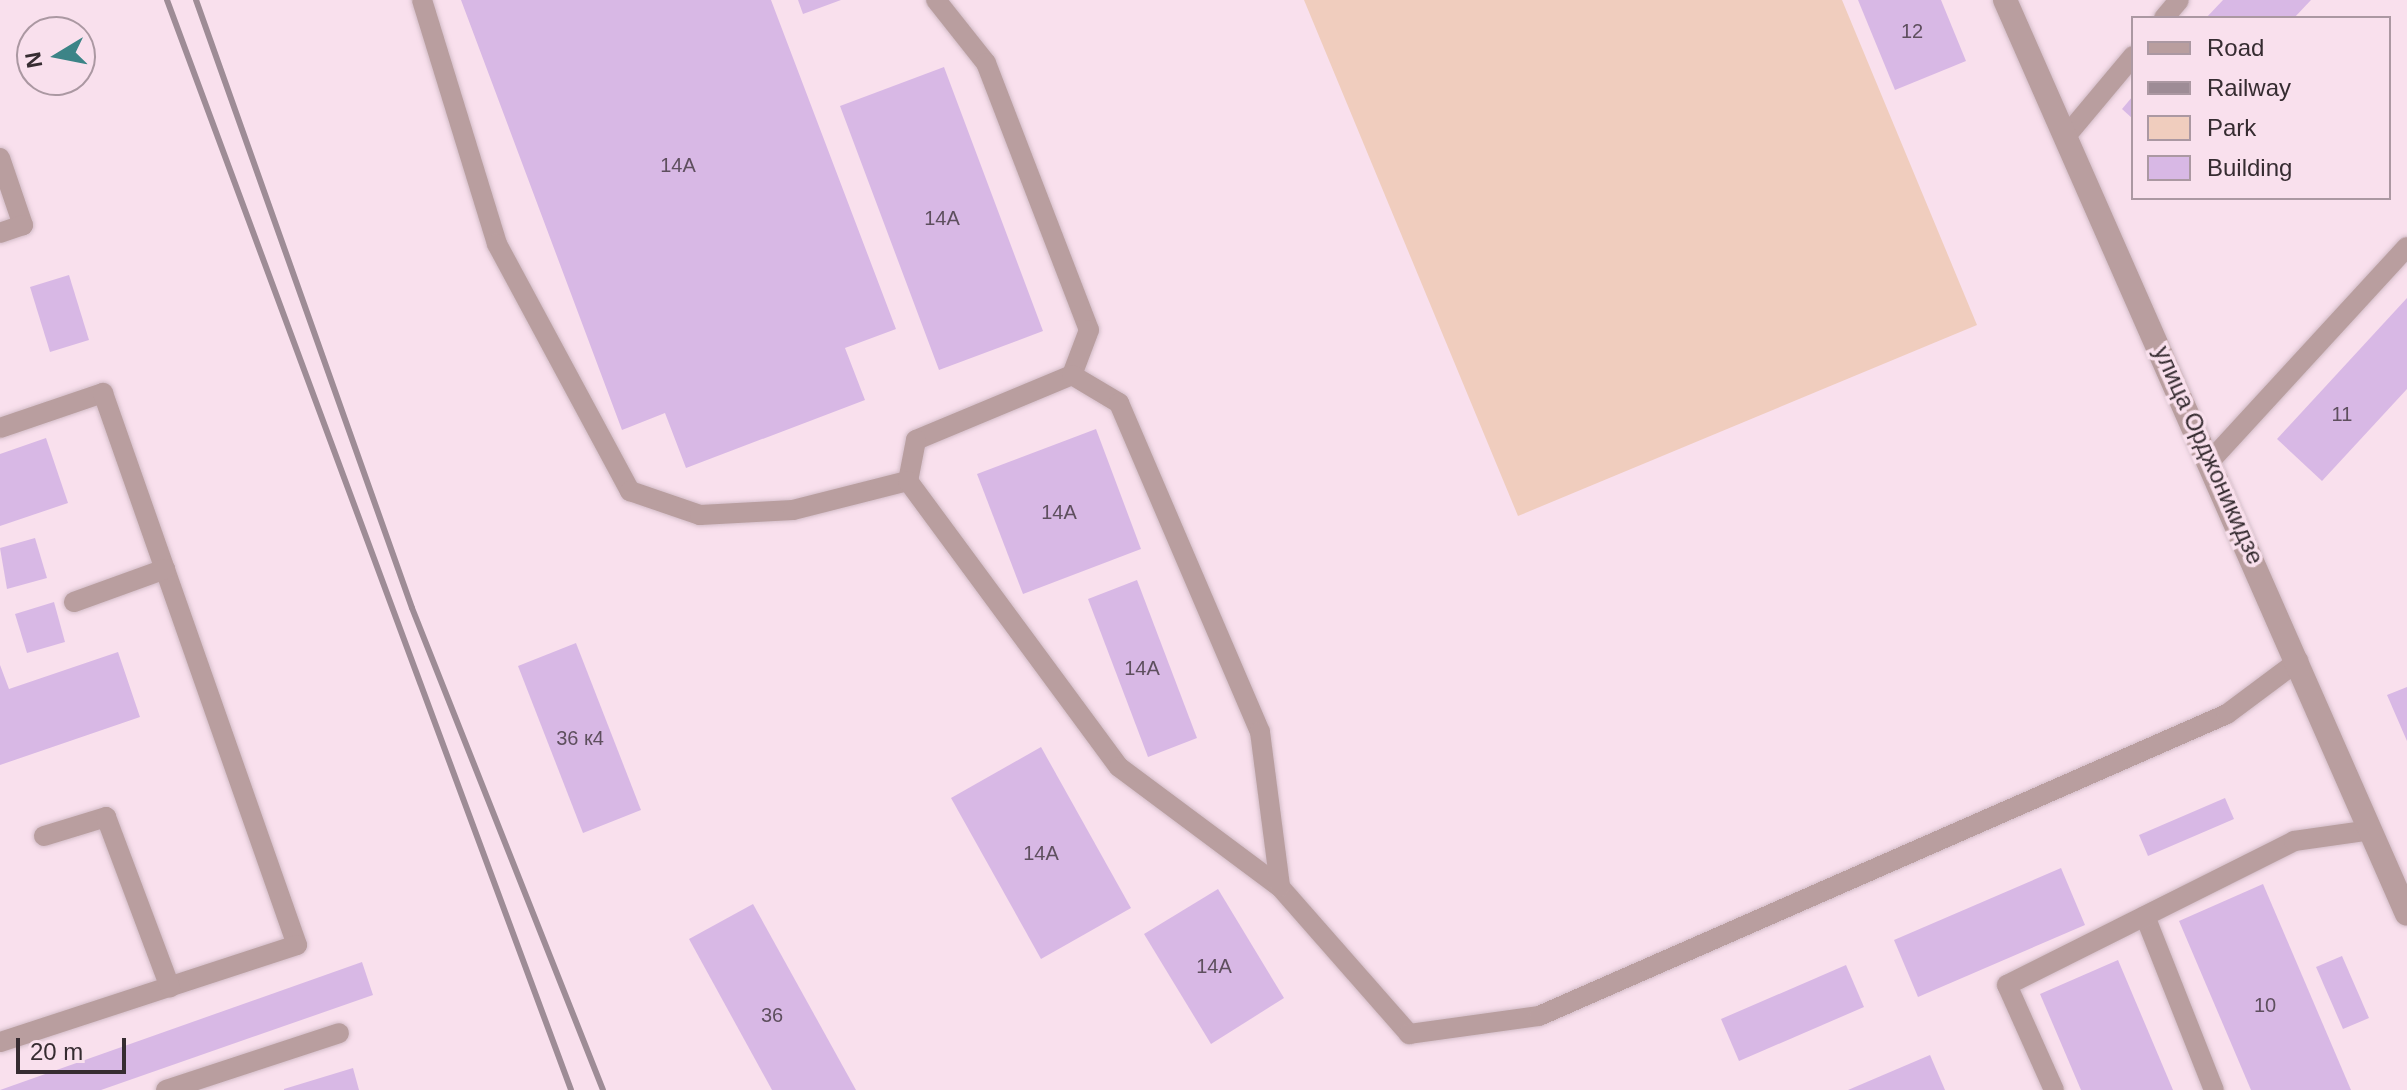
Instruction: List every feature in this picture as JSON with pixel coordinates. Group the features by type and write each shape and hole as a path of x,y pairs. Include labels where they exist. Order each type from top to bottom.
{"street":[{"name":"улица Орджоникидзе","path":"2005,0 2212,459 2407,914"}],"lane":[{"path":"422,0 497,244 630,491 700,515 793,510 908,481"},
{"path":"936,0 986,63 1089,330 1072,375 916,440 908,481 1119,767 1280,887 1409,1034 1539,1016 2227,714 2298,661"},
{"path":"2166,16 2179,0"},
{"path":"2067,135 2131,58"},
{"path":"0,158 23,225 0,233"},
{"path":"2212,459 2407,247"},
{"path":"1072,375 1119,403 1260,732 1280,887"},
{"path":"0,428 103,393 297,945 0,1042"},
{"path":"74,602 165,569"},
{"path":"44,836 106,817 170,987"},
{"path":"2054,1090 2007,985 2294,841 2371,830"},
{"path":"2145,916 2214,1090"},
{"path":"166,1090 339,1033"}],"green space":[{"path":"1304,0 1842,0 1977,325 1518,516"}],"building":[{"path":"461,0 771,0 896,329 845,348 865,400 686,468 665,413 622,430"},
{"path":"798,0 841,0 803,14"},
{"path":"1858,0 1941,0 1966,61 1895,90"},
{"path":"2223,0 2311,0 2296,16 2208,16"},
{"path":"944,67 1043,331 939,370 840,106"},
{"path":"2131,98 2131,117 2122,109"},
{"path":"69,275 89,340 50,352 30,287"},
{"path":"2407,298 2407,389 2322,481 2277,439"},
{"path":"1096,429 1141,549 1023,594 977,474"},
{"path":"46,438 68,503 0,526 0,454"},
{"path":"35,538 47,578 7,589 0,548"},
{"path":"1137,580 1197,738 1148,757 1088,599"},
{"path":"54,602 65,642 27,653 15,614"},
{"path":"576,643 641,810 583,833 518,666"},
{"path":"118,652 140,717 0,765 0,665 9,689"},
{"path":"2407,687 2407,741 2387,695"},
{"path":"1041,747 1131,908 1041,959 951,798"},
{"path":"2225,798 2234,819 2148,856 2139,835"},
{"path":"2061,868 2085,925 1918,997 1894,940"},
{"path":"2263,884 2351,1090 2251,1090 2179,921"},
{"path":"1218,889 1284,998 1211,1044 1144,934"},
{"path":"753,904 856,1090 772,1090 689,939"},
{"path":"2342,956 2369,1018 2343,1029 2316,967"},
{"path":"2118,960 2173,1090 2081,1090 2040,994"},
{"path":"362,962 373,995 101,1090 0,1090"},
{"path":"1846,965 1864,1007 1739,1061 1721,1019"},
{"path":"1930,1055 1945,1090 1848,1090"},
{"path":"353,1068 359,1090 284,1090 284,1089"}],"railway":[{"path":"167,0 571,1090"},
{"path":"196,0 412,608 603,1090"}]}
